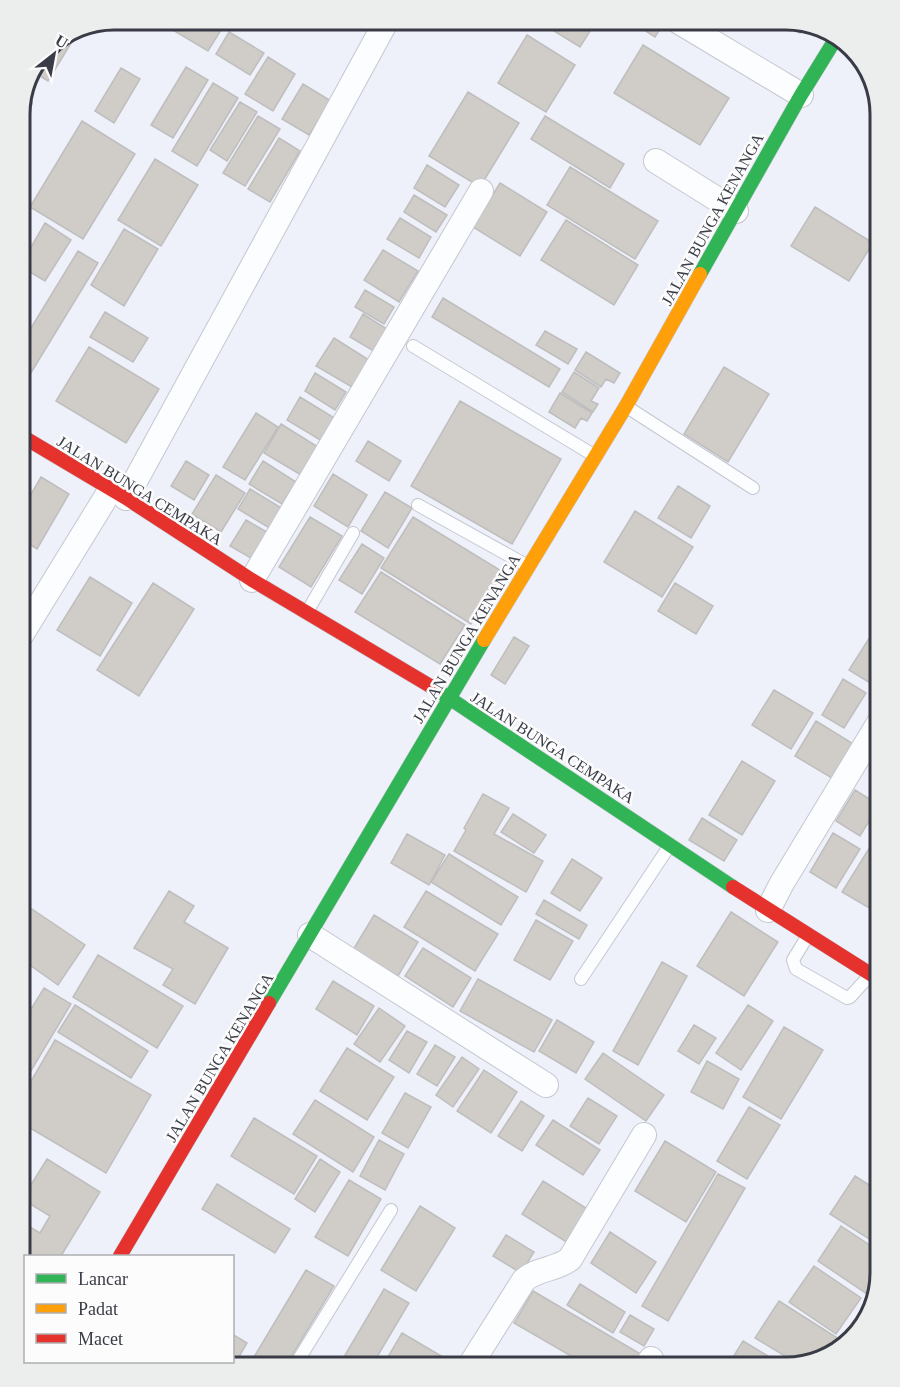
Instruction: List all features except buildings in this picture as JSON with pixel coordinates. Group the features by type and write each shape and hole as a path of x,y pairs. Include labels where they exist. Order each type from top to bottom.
{"street":[{"path":"30,623 119,494 381,30"},
{"path":"692,30 801,95"},
{"name":"JALAN BUNGA KENANGA","path":"121,1255 449,697 626,406 801,95 833,44"},
{"path":"656,161 736,211"},
{"path":"252,580 481,191"},
{"name":"JALAN BUNGA CEMPAKA","path":"30,441 119,494 306,613 449,697 768,910 870,973"},
{"path":"768,910 870,738"},
{"path":"310,935 546,1085"},
{"path":"475,1357 524,1280 531,1274 556,1267 570,1259 644,1135"}],"lane":[{"path":"413,346 596,456"},
{"path":"626,406 753,488"},
{"path":"418,505 529,566"},
{"path":"306,613 353,533"},
{"path":"580,979 670,844"},
{"path":"809,934 793,960 795,969 847,998 870,982"},
{"path":"300,1357 392,1210"}],"traffic: fast":[{"path":"700,274 801,95 833,44"},
{"path":"269,1003 484,640"},
{"path":"437,690 733,887"}],"traffic: slow":[{"path":"484,640 626,406 700,274"}],"traffic: jam":[{"path":"30,441 126,498 252,580 437,690"},
{"path":"733,887 870,974"},
{"path":"121,1255 269,1003"}]}
